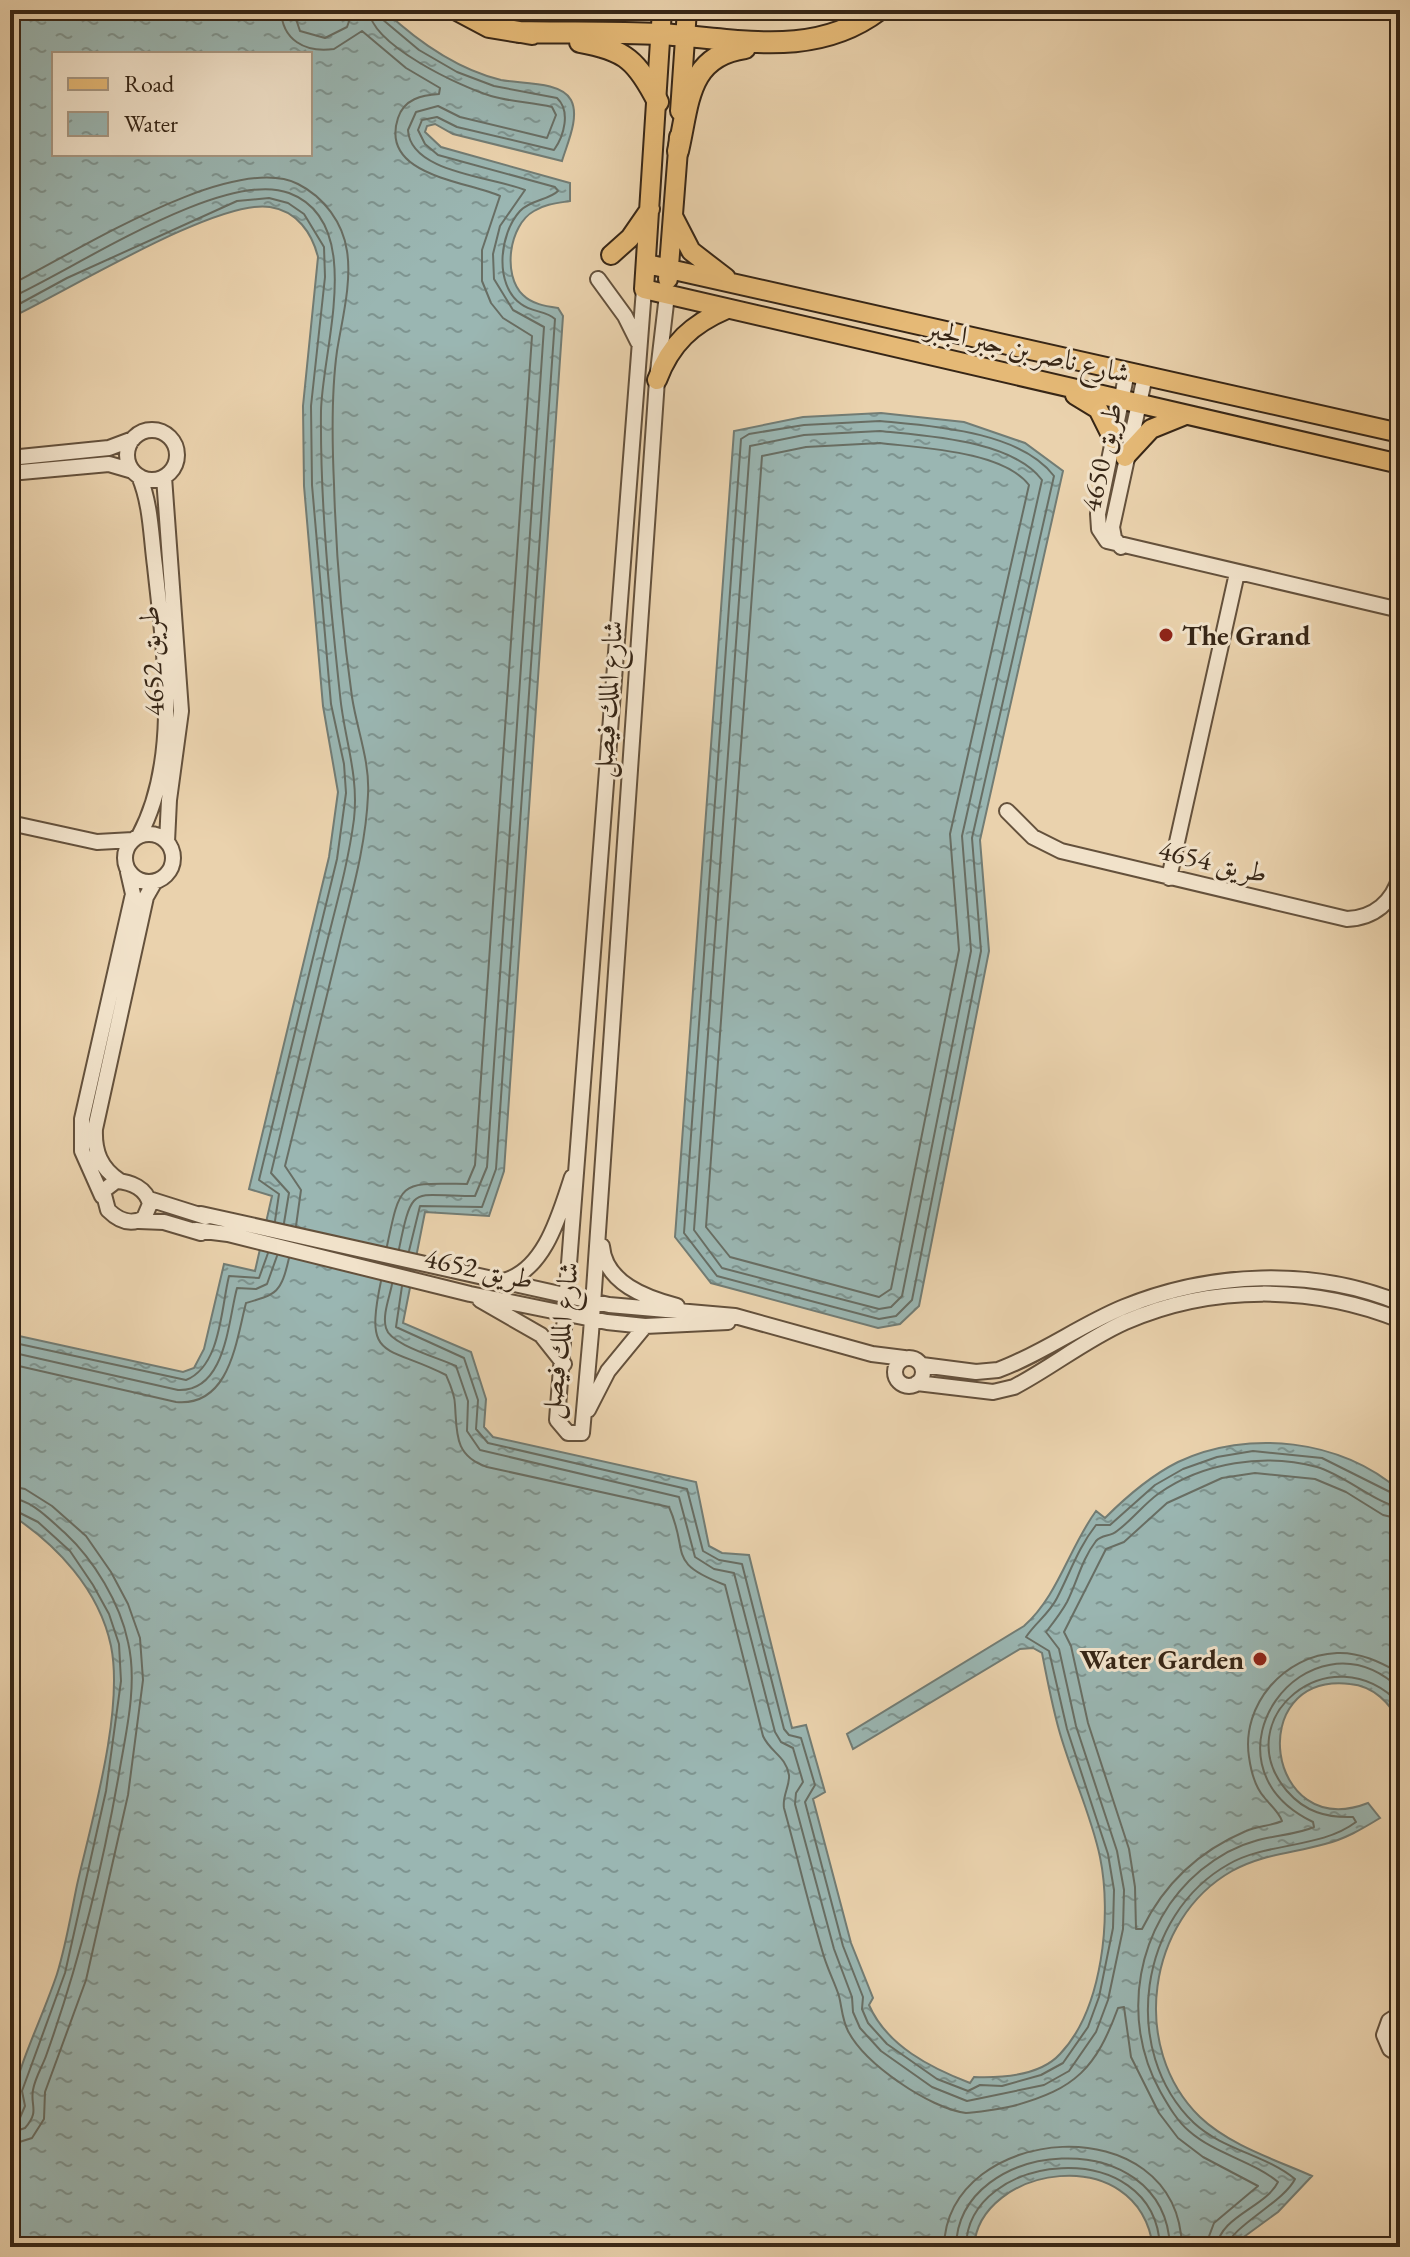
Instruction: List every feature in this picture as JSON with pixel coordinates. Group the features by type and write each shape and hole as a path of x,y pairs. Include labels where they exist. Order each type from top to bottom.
{"highway":[{"path":"457,10 489,27 618,52 637,63 658,102"},
{"path":"678,151 695,80 705,65 726,51 834,34 879,10"},
{"path":"519,32 661,34 780,43"}],"main road":[{"name":"شارع الملك فيصل","path":"644,289 662,10"},
{"name":"شارع الملك فيصل","path":"667,295 687,10"},
{"path":"611,255 638,228 651,207"},
{"path":"674,216 691,251 705,265 739,286"},
{"name":"شارع ناصر بن جبر الجبر","path":"647,264 1400,433"},
{"name":"شارع ناصر بن جبر الجبر","path":"644,289 1400,464"},
{"path":"657,380 676,343 690,328 727,309"},
{"path":"1059,386 1098,409 1108,423 1113,439"},
{"path":"1125,457 1151,429 1186,415"}],"street":[{"path":"598,279 617,303 638,343"},
{"name":"شارع الملك فيصل","path":"644,289 559,1426 568,1433 582,1433 600,1222 657,380 667,295"},
{"name":"طريق 4650","path":"1122,547 1114,538 1112,527 1136,374"},
{"name":"طريق 4650","path":"1122,547 1102,536 1097,522 1113,439 1130,402"},
{"path":"10,458 109,448 140,433 157,430 173,441 176,462 164,477 156,479 109,464 10,473"},
{"path":"133,439 127,456 136,474"},
{"name":"طريق 4652","path":"136,474 149,512 164,708 155,797 136,838"},
{"name":"طريق 4652","path":"164,477 181,711 169,800 167,842"},
{"path":"1122,547 1400,610"},
{"path":"1169,878 1237,573"},
{"name":"طريق 4654","path":"1007,811 1023,829 1051,847 1347,919 1370,914 1383,905 1400,876"},
{"path":"10,823 97,842 159,836 167,842 174,861 164,878 145,883 127,869 113,852 97,842"},
{"path":"136,838 125,853 133,894 82,1119 82,1151 108,1210 117,1218 139,1221 147,1214 149,1199 136,1186 120,1181 107,1171 98,1157 95,1129 146,897 154,883"},
{"path":"502,1281 516,1278 525,1271 546,1242 580,1156"},
{"path":"102,1196 108,1184 120,1181"},
{"name":"طريق 4652","path":"149,1199 201,1214 456,1272 639,1310 701,1312 761,1323 900,1364"},
{"name":"طريق 4652","path":"139,1221 237,1238 470,1294 592,1318 645,1326 761,1323"},
{"path":"600,1222 603,1254 609,1268 625,1285 645,1296 701,1312"},
{"path":"1400,1303 1349,1288 1288,1279 1205,1283 1123,1307 998,1370 976,1372 922,1365 916,1359 900,1364 902,1384 993,1392 1014,1387 1126,1322 1194,1301 1222,1296 1271,1293 1315,1297 1353,1304 1400,1320"},
{"path":"470,1294 541,1335 551,1343 564,1364"},
{"path":"583,1421 608,1371 645,1326"},
{"path":"917,1383 923,1373 922,1365"},
{"path":"1398,2014 1389,2021 1384,2035 1390,2049 1400,2055"}],"water":[{"path":"10,10 311,10 312,18 326,20 338,10 384,10 424,43 468,69 501,80 559,89 571,100 573,122 562,161 453,134 435,124 427,126 425,132 441,147 570,183 570,201 543,207 525,218 511,251 512,275 523,295 535,303 558,308 563,316 504,1171 489,1216 425,1212 403,1323 471,1352 486,1399 484,1427 493,1437 696,1482 709,1546 722,1553 749,1555 792,1728 806,1725 825,1792 813,1799 851,1943 873,1998 869,2005 877,2020 899,2044 926,2063 970,2083 974,2077 1008,2076 1031,2071 1060,2054 1075,2035 1086,2012 1101,1960 1105,1906 1100,1857 1059,1730 1042,1653 1033,1648 1020,1649 853,1749 847,1734 1024,1626 1046,1601 1096,1511 1105,1518 1139,1487 1178,1462 1234,1445 1294,1445 1323,1450 1351,1460 1377,1473 1400,1491 1400,1724 1392,1709 1380,1697 1366,1688 1350,1684 1316,1687 1293,1703 1282,1727 1281,1754 1289,1780 1307,1800 1334,1809 1368,1803 1380,1818 1332,1842 1266,1857 1232,1871 1203,1893 1181,1920 1166,1952 1158,1986 1157,2021 1163,2056 1178,2089 1200,2117 1239,2144 1312,2176 1278,2212 1230,2247 1153,2247 1141,2213 1119,2190 1091,2178 1060,2176 1029,2183 1002,2198 983,2219 974,2247 10,2247 10,2118 18,2105 12,2099 63,1952 110,1733 114,1672 105,1625 86,1587 44,1539 10,1514 10,1334 183,1372 194,1368 204,1349 224,1264 255,1271 272,1196 249,1189 329,857 338,792 323,706 304,486 303,406 318,257 312,240 302,224 280,209 246,208 215,217 141,250 10,318"},
{"path":"881,413 964,422 1025,443 1063,471 980,840 989,951 919,1306 900,1324 878,1328 711,1283 675,1237 734,431 803,417"}],"place":[{"name":"The Grand","path":"1166,635"},
{"name":"Water Garden","path":"1260,1659"}]}
